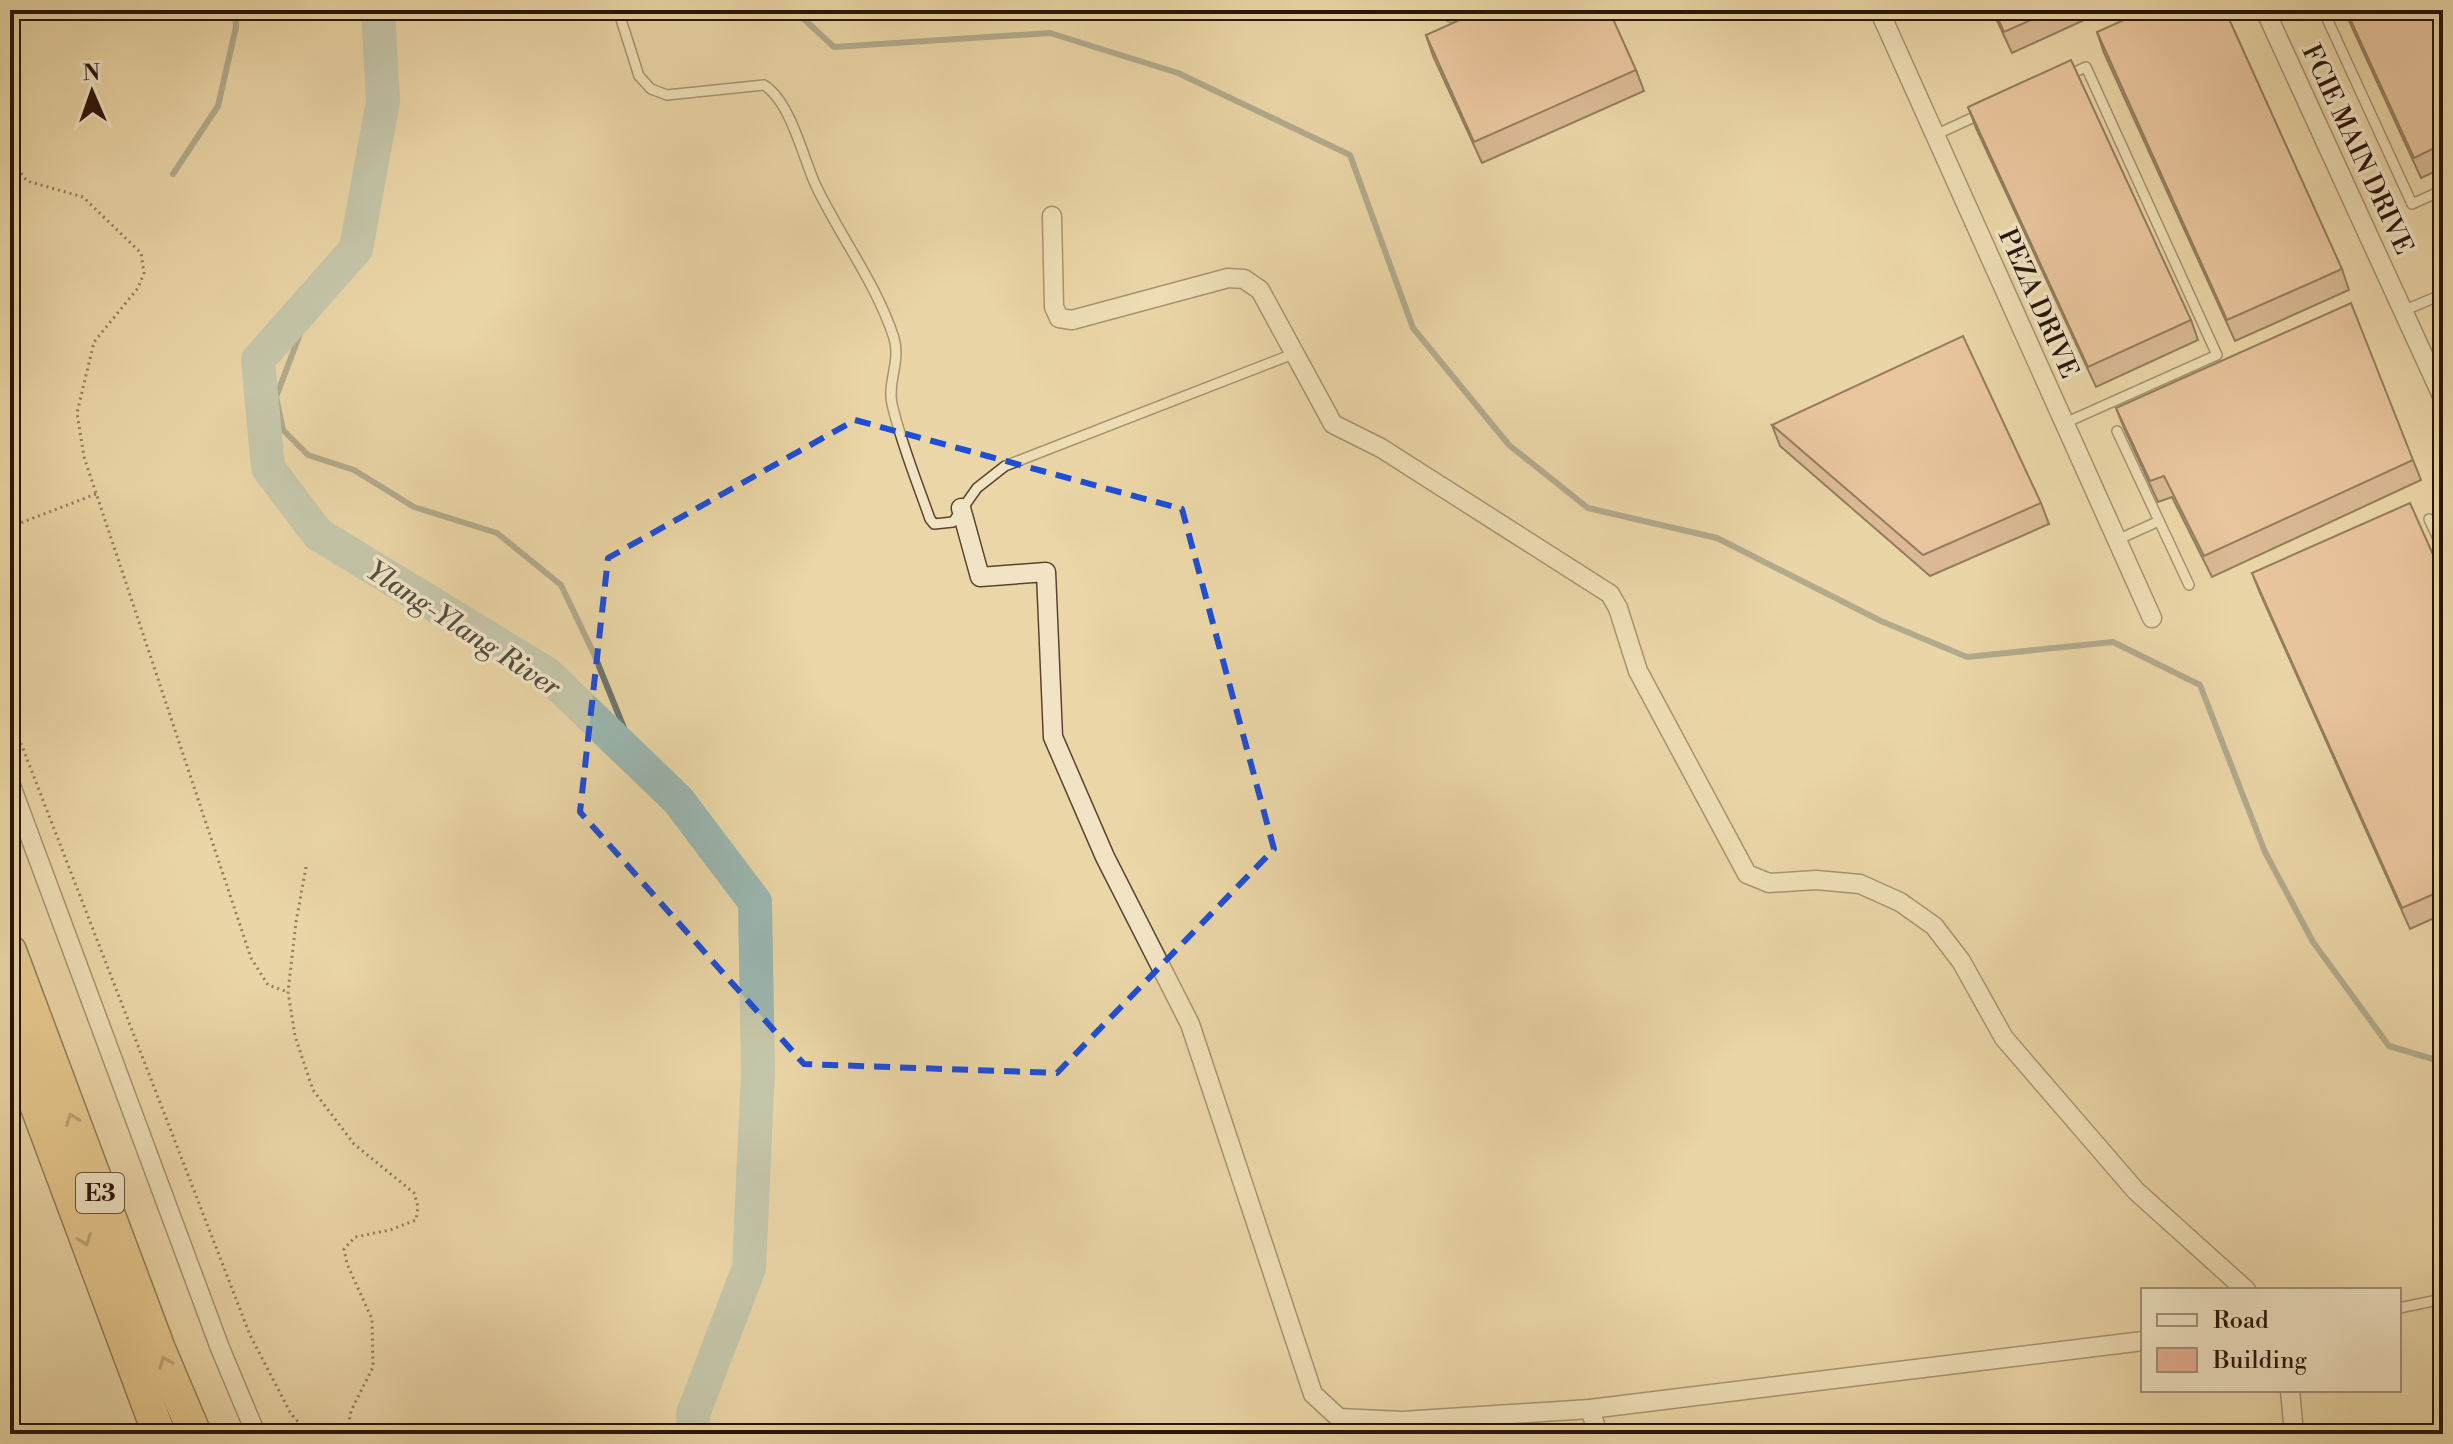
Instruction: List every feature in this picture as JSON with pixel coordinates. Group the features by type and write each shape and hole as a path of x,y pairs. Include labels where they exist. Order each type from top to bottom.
{"highway":[{"name":"E3","path":"10,951 195,1434"},
{"name":"E3","path":"10,1035 159,1434"}],"street":[{"name":"PEZA DRIVE","path":"1879,10 2152,618"},
{"name":"FCIE MAIN DRIVE","path":"2265,10 2443,398"},
{"path":"1052,216 1054,307 1059,318 1072,320 1228,278 1244,279 1260,290 1333,424 1381,448 1610,594 1618,608 1638,671 1747,874 1769,883 1816,880 1860,884 1900,902 1934,926 1961,961 2004,1038 2136,1191 2244,1288"},
{"path":"961,508 980,577 1046,572 1053,737 1105,857 1190,1024 1313,1394 1339,1418 1402,1421 1590,1409 2141,1341"},
{"path":"10,783 220,1348 256,1434"},
{"path":"2290,1392 2294,1434"},
{"path":"1590,1409 1598,1434"}],"lane":[{"path":"618,10 639,76 651,89 667,95 764,85 773,91 817,187 863,267 893,337 898,355 891,401 934,524 953,522 977,488 1005,466 1293,354"},
{"path":"1442,10 1450,17 1466,17 1482,10"},
{"path":"2323,10 2412,204 2443,190"},
{"path":"2059,79 2086,67 2217,355 2065,423"},
{"path":"1935,135 1992,109"},
{"path":"2403,311 2443,294"},
{"path":"2117,431 2189,585"},
{"path":"2429,519 2443,549"},
{"path":"2117,540 2159,521"},
{"path":"2401,1308 2443,1299"}],"path":[{"path":"10,159 27,181 83,197 141,253 144,273 138,288 94,342 77,413 84,457 251,958 268,985 288,992"},
{"path":"10,527 96,494"},
{"path":"10,715 250,1335 291,1414 309,1434"},
{"path":"306,867 288,992 295,1036 313,1090 354,1144 414,1193 418,1207 416,1220 390,1230 355,1237 344,1249 347,1264 372,1319 373,1367 351,1411 347,1434"}],"highlighted area":[{"path":"855,420 1182,509 1274,849 1057,1073 804,1064 580,812 608,558"}],"building":[{"path":"1482,10 1609,10 1636,70 1474,142 1426,35"},
{"path":"1994,10 2053,10 2004,32"},
{"path":"2146,10 2225,10 2342,269 2227,320 2097,32"},
{"path":"2346,10 2443,10 2443,144 2414,158"},
{"path":"2071,60 2191,320 2088,367 1968,107"},
{"path":"2351,303 2413,460 2204,556 2164,476 2150,481 2116,408"},
{"path":"1963,336 2041,503 1923,555 1772,425"},
{"path":"2410,503 2443,577 2443,890 2402,908 2252,573"}],"waterway":[{"path":"173,174 218,106 236,27 235,10"},
{"name":"Ylang-Ylang River","path":"378,10 383,101 356,249 258,360 268,468 318,534 546,673 678,800 755,902 758,1072 749,1268 693,1414 694,1434"},
{"path":"794,10 834,47 1050,33 1178,73 1350,155 1413,328 1509,445 1588,508 1717,538 1881,621 1967,657 2113,642 2200,685 2265,852 2313,942 2389,1046 2443,1062"},
{"path":"314,297 276,397 283,430 308,455 354,470 414,507 497,533 561,585 594,654 637,760"}]}
